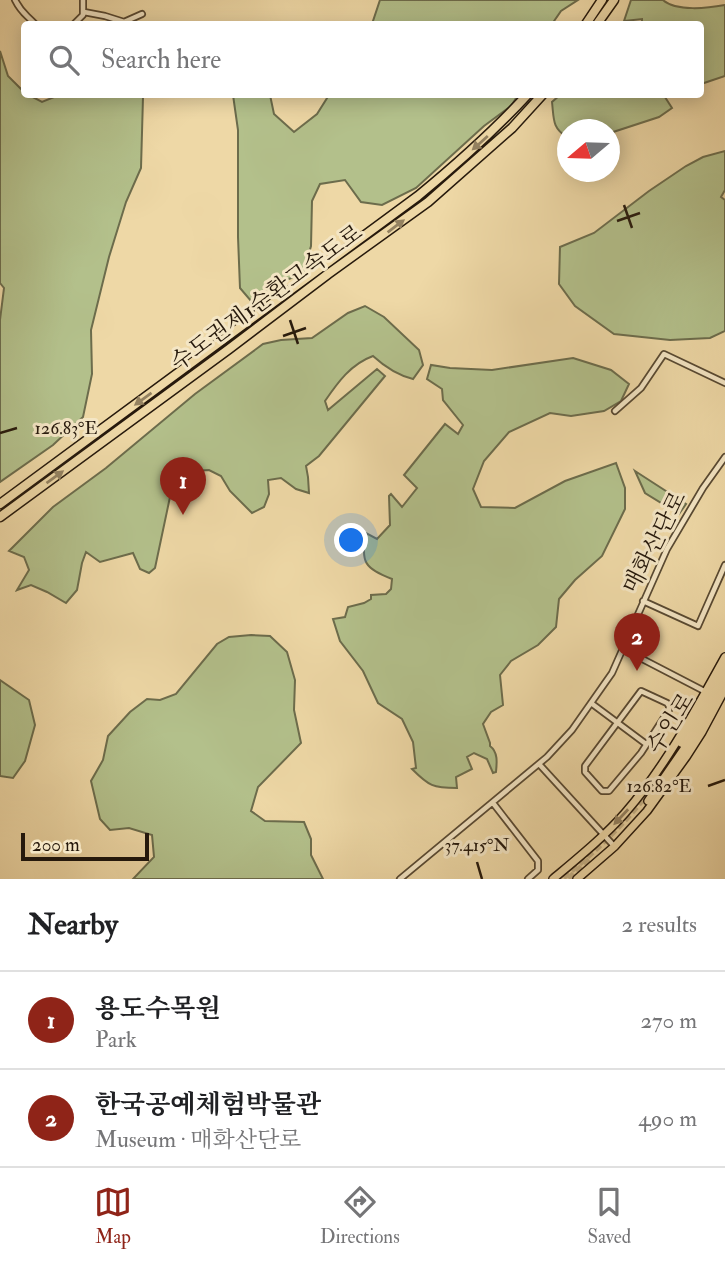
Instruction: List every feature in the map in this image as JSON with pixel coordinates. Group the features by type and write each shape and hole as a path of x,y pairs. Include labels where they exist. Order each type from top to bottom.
{"highway":[{"path":"588,21 602,0"},
{"path":"599,21 614,0"},
{"name":"수도권제1순환고속도로","path":"0,504 418,196 500,126 524,98"},
{"name":"수도권제1순환고속도로","path":"0,517 428,202 512,128 539,98"}],"main road":[{"path":"577,879 615,846 646,800 725,657"},
{"name":"수인로","path":"646,800 691,729 725,668"},
{"name":"수인로","path":"646,800 697,730 725,679"},
{"path":"553,879 623,816 646,800 698,738 725,689"}],"street":[{"path":"15,0 23,14 32,21"},
{"path":"77,21 83,15 83,0"},
{"path":"83,12 119,21"},
{"path":"128,21 142,14"},
{"path":"615,411 641,387 664,354 725,383"},
{"name":"매화산단로","path":"400,879 539,764 572,730 612,673 667,549 725,457"},
{"path":"643,601 698,626 725,565"},
{"path":"623,649 706,692"},
{"path":"640,691 669,706 647,744 609,791 602,792 584,769 618,722 640,691"},
{"path":"591,703 647,744"},
{"path":"539,764 615,846"},
{"path":"493,803 538,862 538,870 528,879"}],"green space":[{"path":"380,0 578,0 561,11 554,21 373,21"},
{"path":"631,0 663,0 676,6 693,8 725,5 725,76 704,83 704,21 624,21"},
{"path":"0,51 8,76 21,89 21,98 35,98 42,102 52,98 143,98 141,168 126,202 109,257 91,330 92,374 83,417 53,445 0,482 0,320 4,288 0,283"},
{"path":"233,98 271,98 274,114 294,132 317,114 327,98 516,98 511,106 484,126 416,188 382,205 361,202 345,180 320,184 312,201 311,246 303,274 277,283 251,301 240,288 238,130"},
{"path":"557,98 666,98 672,108 659,117 620,130 620,119 557,119 557,126 552,102"},
{"path":"725,151 725,190 721,197 725,200 725,331 710,338 670,340 614,334 575,306 559,284 560,247 594,233 686,166 703,157"},
{"path":"365,306 384,317 419,350 423,365 413,379 391,370 373,356 358,364 340,381 325,401 328,410 377,369 385,376 319,456 306,466 309,493 296,489 281,478 268,480 269,494 264,507 252,513 230,491 221,476 209,470 192,471 174,478 155,568 149,573 140,569 133,553 100,562 86,552 77,590 66,603 31,585 17,590 29,570 24,557 9,551 53,507 106,468 195,394 263,344 312,338 348,313"},
{"path":"573,358 611,370 629,384 621,401 604,411 571,416 550,413 509,432 484,461 473,489 481,507 515,508 565,481 616,463 625,488 625,509 602,556 575,580 559,599 556,627 538,645 511,661 500,675 503,705 491,712 483,724 490,746 496,754 496,772 493,773 487,759 474,753 467,757 472,769 456,777 457,788 437,786 427,782 412,769 416,768 413,742 402,719 378,703 363,671 340,641 333,619 345,617 348,607 364,603 371,599 371,595 386,594 391,589 392,579 370,568 364,558 366,533 377,539 390,525 391,494 402,507 417,488 404,475 445,424 458,434 463,425 443,400 442,389 427,379 431,365 492,370"},
{"path":"635,471 686,504 679,514 645,493"},
{"path":"270,636 287,652 295,680 294,710 301,743 258,787 251,811 265,821 304,822 311,839 311,855 323,879 133,879 154,857 152,835 129,828 110,830 100,819 91,781 103,760 108,736 130,712 147,699 160,700 176,694 217,644 229,637"},
{"path":"0,680 29,700 35,725 25,761 13,778 0,776"}],"tunnel":[{"path":"563,877 606,839 644,797"},
{"path":"569,879 592,858"}],"place":[{"name":"용도수목원","path":"183,515"},
{"name":"한국공예체험박물관","path":"637,671"}]}
